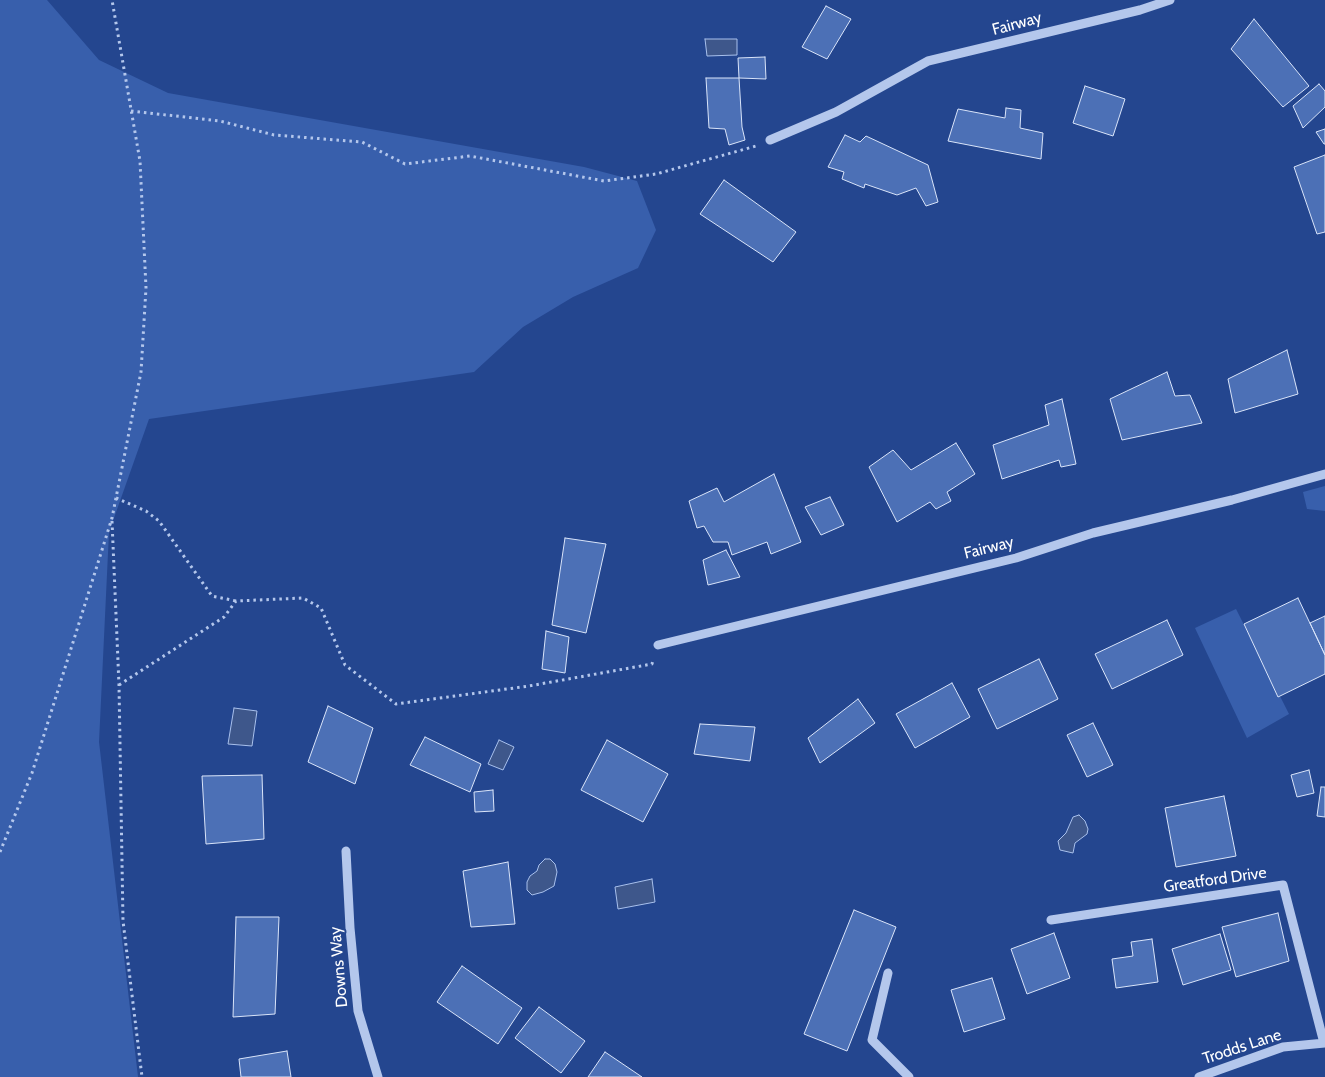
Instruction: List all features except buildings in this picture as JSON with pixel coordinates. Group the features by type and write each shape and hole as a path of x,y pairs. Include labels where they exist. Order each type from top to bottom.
{"street":[{"name":"Fairway","path":"770,140 836,112 928,61 1140,10 1170,0"},
{"name":"Fairway","path":"658,645 1016,558 1093,533 1232,500 1325,474"},
{"name":"Downs Way","path":"346,851 350,928 358,1011 378,1077"},
{"name":"Greatford Drive","path":"1051,920 1283,886 1324,1043"},
{"path":"888,973 872,1040 909,1077"},
{"name":"Trodds Lane","path":"1199,1077 1283,1047 1324,1043"}],"path":[{"path":"0,852 32,773 112,518 141,372 146,288 140,161 112,0"},
{"path":"132,111 220,121 274,135 362,142 404,164 470,156 604,181 656,174 759,145 770,140"},
{"path":"116,498 146,511 159,521 212,596 236,601 303,598 321,608 345,665 396,704 529,686 652,664 658,645"},
{"path":"112,518 119,685 123,921 142,1077"},
{"path":"119,685 224,617 236,601"}],"shaded area":[{"path":"0,0 47,0 99,60 168,93 584,167 637,181 656,230 638,268 573,297 523,327 474,372 149,419 109,532 99,742 138,1077 0,1077"},
{"path":"705,39 737,39 737,55 707,56"},
{"path":"1325,486 1325,511 1307,509 1303,492"},
{"path":"1236,609 1289,714 1247,738 1195,628"},
{"path":"234,708 257,711 252,746 228,744"},
{"path":"499,740 514,747 503,770 488,764"},
{"path":"1079,815 1085,821 1088,829 1087,834 1075,843 1073,853 1060,850 1058,841 1066,833 1073,817"},
{"path":"545,859 550,859 555,864 557,872 554,886 532,895 527,890 527,882"},
{"path":"652,879 655,902 618,909 615,887"}]}
